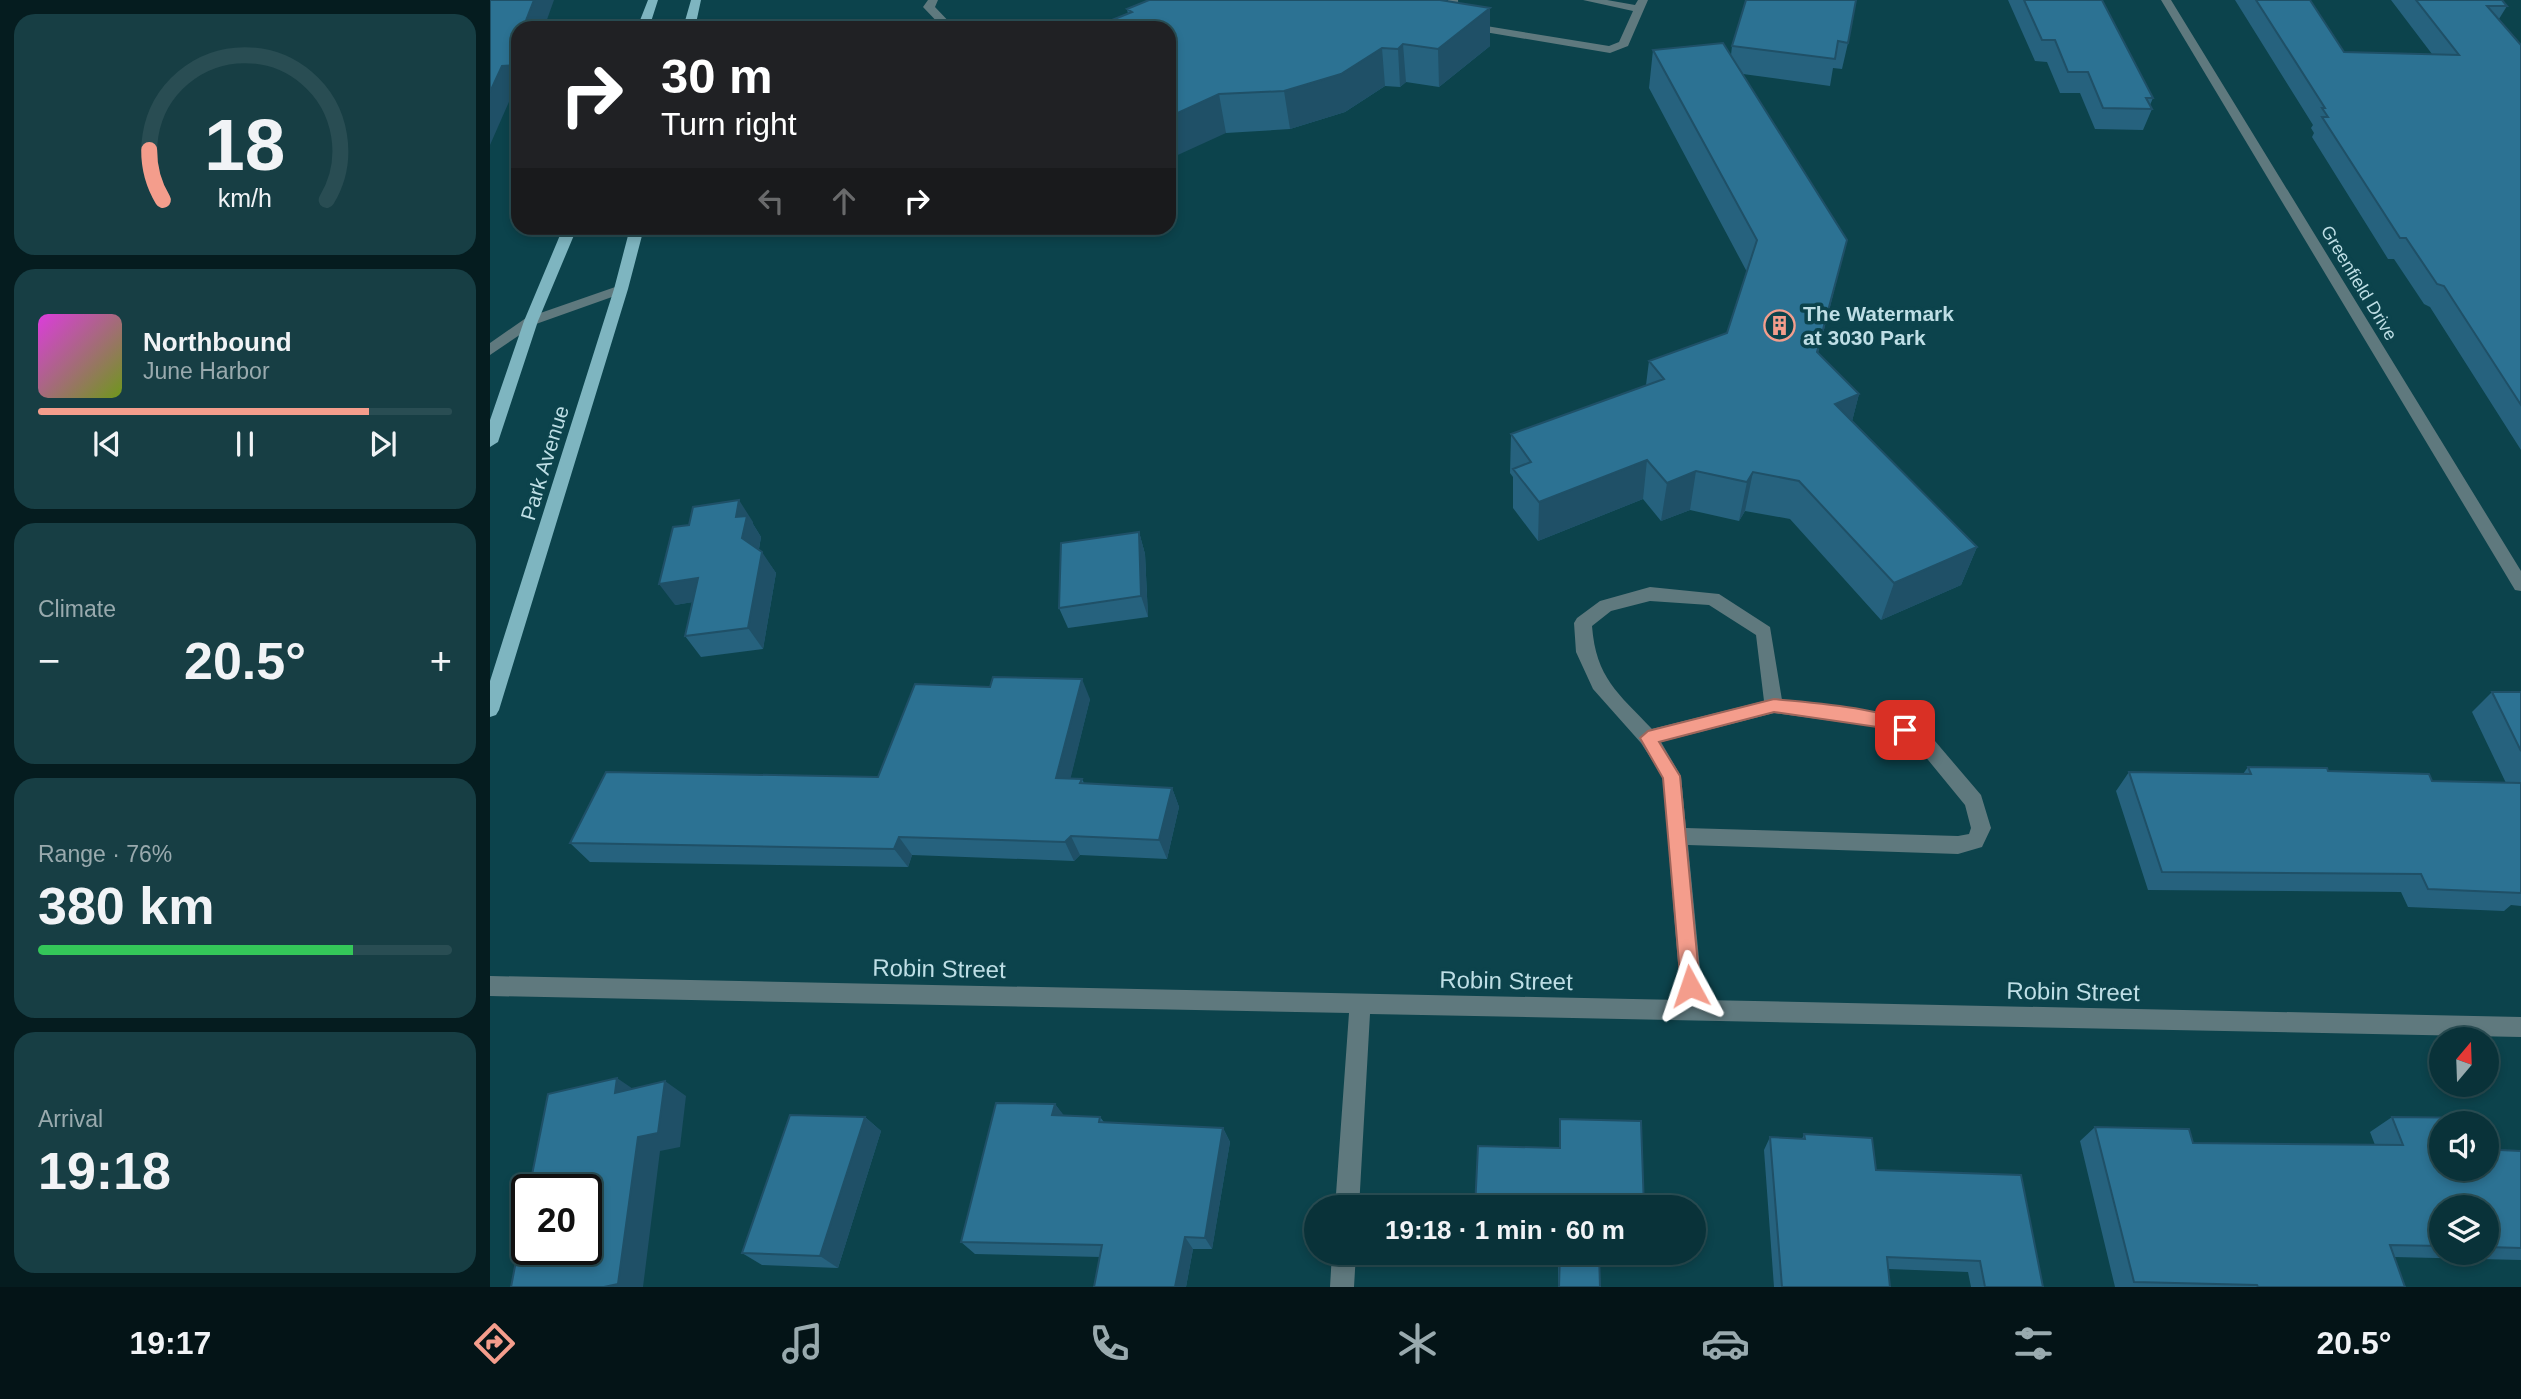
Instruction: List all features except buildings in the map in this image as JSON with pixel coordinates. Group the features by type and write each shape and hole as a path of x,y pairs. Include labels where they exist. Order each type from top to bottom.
{"main road":[{"path":"646,21 653,0"},
{"path":"691,21 696,0"},
{"path":"490,442 531,321 567,235"},
{"name":"Park Avenue","path":"490,710 621,289 635,235"}],"street":[{"path":"933,0 929,7 942,21"},
{"path":"1453,0 1453,16 1471,27 1610,50 1624,44 1641,4 1588,0"},
{"name":"Greenfield Drive","path":"2166,0 2521,585"},
{"path":"490,350 531,321 621,289"},
{"path":"1693,1012 1672,776 1648,738 1599,684 1586,652 1583,624 1606,606 1650,594 1713,599 1764,632 1774,706"},
{"path":"1648,738 1774,706 1887,721 1922,739 1974,801 1981,828 1975,841 1958,845 1677,836"},
{"name":"Robin Street","path":"490,986 2521,1027"},
{"path":"1348,1195 1360,1004"},
{"path":"1342,1287 1343,1265"}],"place":[{"name":"The Watermark at 3030 Park","path":"1780,326"}],"route":[{"path":"1690,986 1672,776 1648,738 1774,706 1887,721 1905,730"}]}
